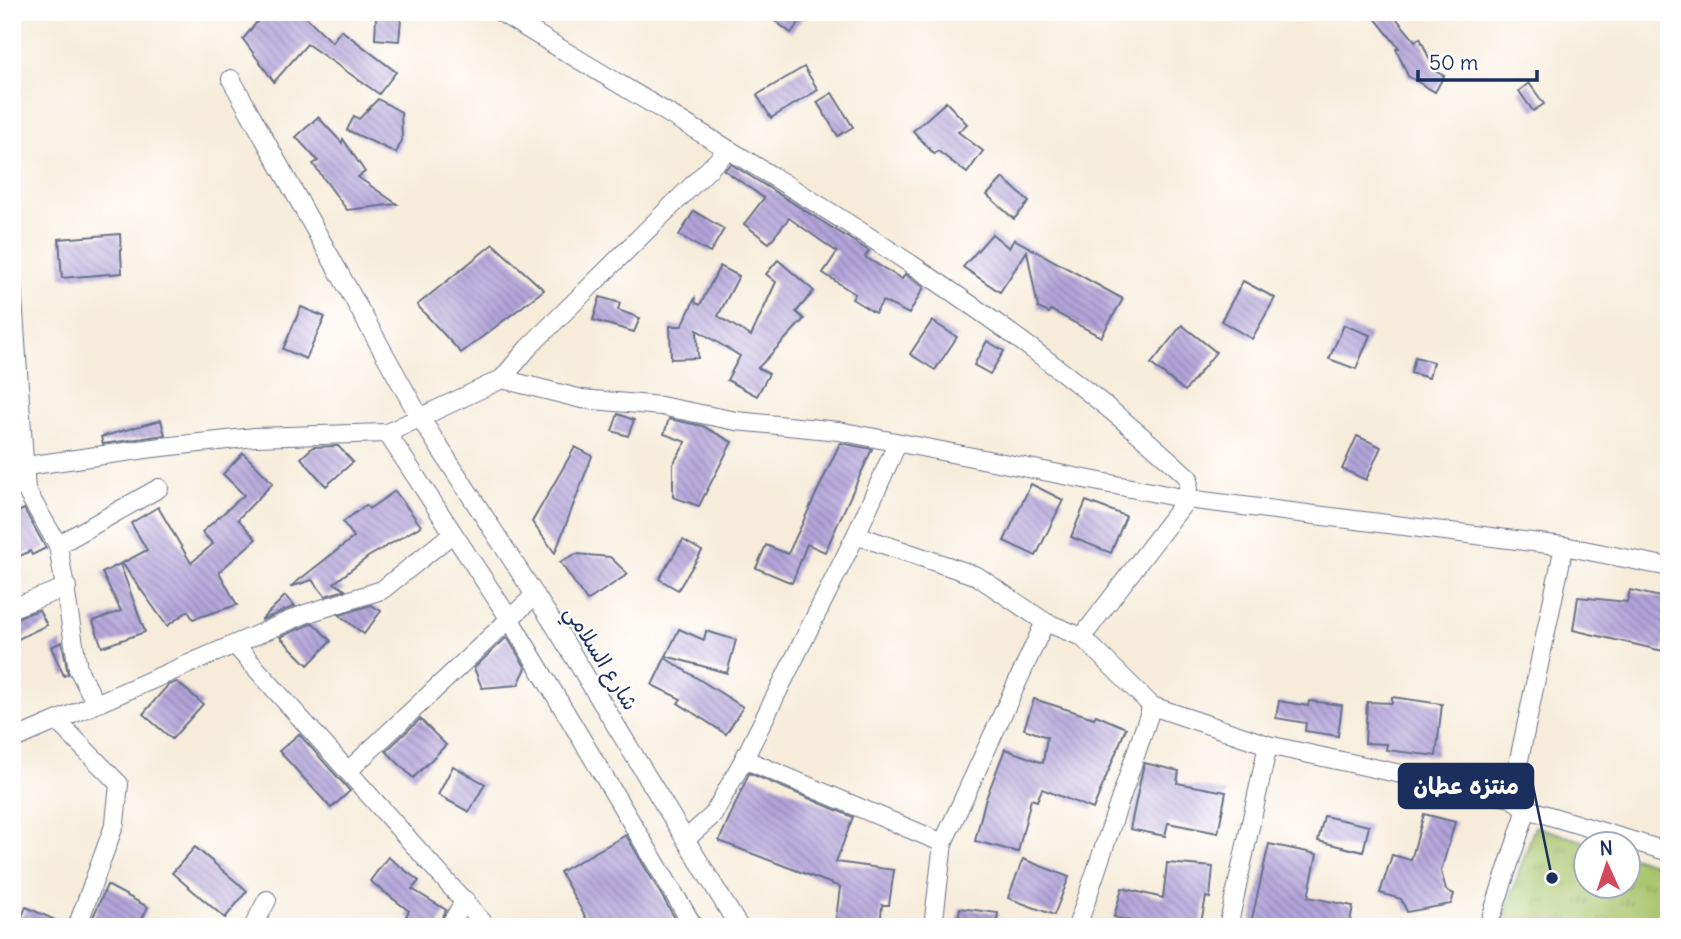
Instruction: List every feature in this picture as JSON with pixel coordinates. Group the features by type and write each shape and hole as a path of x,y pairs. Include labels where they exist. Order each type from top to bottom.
{"street":[{"path":"500,12 927,275 1132,426 1189,478 1187,499 1082,638"},
{"name":"شارع السلامي","path":"232,79 419,416 535,595 739,927"},
{"path":"18,468 153,448 255,438 387,433 502,379 527,348 727,151"},
{"path":"12,283 18,468 26,490 58,545 67,587 78,669 96,704"},
{"path":"502,379 582,399 661,407 736,421 839,431 1187,499 1564,546 1669,567"},
{"path":"387,433 509,618 694,927"},
{"path":"685,839 713,815 744,759 856,535 897,444"},
{"path":"58,545 159,488"},
{"path":"12,740 236,646 305,614 382,590 452,534"},
{"path":"856,535 977,576 1045,622 1082,638 1152,706 1268,745 1511,798 1527,809 1669,852"},
{"path":"1511,798 1564,546"},
{"path":"12,608 67,587"},
{"path":"348,771 535,595"},
{"path":"933,927 943,843 1045,622"},
{"path":"236,646 487,927"},
{"path":"1076,927 1152,706"},
{"path":"57,721 119,784 115,823 77,927"},
{"path":"1228,927 1268,745"},
{"path":"744,759 943,843"},
{"path":"1489,927 1527,809"},
{"path":"253,927 267,900"},
{"path":"449,927 465,900"}],"green space":[{"path":"1535,826 1572,838 1572,900 1642,900 1642,860 1669,869 1669,909 1661,927 1500,927"}],"building":[{"path":"265,12 301,12 332,42 341,30 396,72 379,94 307,44 274,82 243,39"},
{"path":"763,12 807,12 791,33"},
{"path":"1370,12 1391,12 1415,41 1420,38 1435,71 1444,76 1435,92 1408,76 1396,49 1399,48"},
{"path":"376,17 401,19 399,41 375,39"},
{"path":"804,67 818,90 771,118 757,95"},
{"path":"1529,83 1544,104 1533,111 1519,91"},
{"path":"832,93 853,127 838,136 817,102"},
{"path":"378,99 401,112 402,140 396,153 347,130 354,116 359,119"},
{"path":"946,102 967,124 958,132 983,151 967,173 938,151 934,154 913,131"},
{"path":"318,117 342,143 343,139 365,172 358,177 397,204 347,210 313,164 318,161 296,137"},
{"path":"731,164 869,251 865,257 902,279 905,274 924,287 909,314 883,301 875,313 852,299 855,294 823,273 837,252 789,218 769,243 744,224 764,198 724,170"},
{"path":"1003,178 1029,202 1014,219 987,195"},
{"path":"694,211 724,229 710,253 679,235"},
{"path":"120,234 122,273 62,278 59,239"},
{"path":"992,234 1009,248 1014,239 1123,299 1101,337 1051,310 1049,313 1038,308 1027,251 1000,292 963,267"},
{"path":"493,244 544,290 461,353 417,305"},
{"path":"778,260 814,291 796,312 804,319 758,368 769,374 757,396 727,380 740,356 697,330 698,358 671,359 670,326 682,326 695,298 700,305 720,266 739,276 718,316 751,336 776,282 766,274"},
{"path":"1243,281 1275,298 1252,339 1221,321"},
{"path":"600,297 620,303 618,310 640,318 634,332 593,320"},
{"path":"301,307 325,317 306,359 283,349"},
{"path":"932,321 957,337 935,370 910,354"},
{"path":"1182,325 1216,352 1185,391 1151,364"},
{"path":"1344,325 1370,335 1356,369 1329,359"},
{"path":"987,341 1004,351 990,374 974,365"},
{"path":"1415,357 1433,362 1429,378 1411,373"},
{"path":"618,414 634,420 628,436 612,431"},
{"path":"669,419 703,426 732,442 699,506 673,497 673,464 686,442 664,434"},
{"path":"161,420 165,435 103,444 101,437"},
{"path":"1357,436 1381,447 1366,480 1342,469"},
{"path":"840,443 872,449 825,552 807,544 792,583 756,568 766,545 788,554"},
{"path":"338,446 353,462 326,486 301,458 313,447"},
{"path":"575,447 592,456 555,553 532,522"},
{"path":"243,453 273,483 238,519 256,539 219,572 237,605 193,619 188,611 167,626 122,563 147,550 131,523 158,507 191,563 213,544 202,532 244,495 223,474"},
{"path":"1031,484 1063,500 1036,556 1004,541"},
{"path":"395,491 421,526 368,557 334,583 345,590 325,596 312,580 290,587 354,537 343,522 366,505 369,509"},
{"path":"1086,501 1126,516 1111,553 1071,537"},
{"path":"24,509 46,548 32,555 30,551 12,560 12,515"},
{"path":"683,540 702,551 678,590 659,579"},
{"path":"576,554 610,557 628,574 587,601 560,562"},
{"path":"120,564 145,632 102,647 93,621 121,611 102,573"},
{"path":"1630,590 1669,599 1669,626 1663,651 1573,630 1578,597 1627,602"},
{"path":"285,596 295,606 262,620 262,619"},
{"path":"371,605 381,611 364,634 339,615"},
{"path":"39,610 47,625 12,642 12,619"},
{"path":"313,623 331,641 308,665 280,637"},
{"path":"679,629 704,640 706,631 736,640 727,673 666,656"},
{"path":"507,637 526,668 518,685 482,688 474,668"},
{"path":"62,642 68,674 64,676 51,647"},
{"path":"665,658 743,707 726,734 678,703 681,699 652,685"},
{"path":"177,682 203,704 172,739 143,714 168,685"},
{"path":"1392,697 1442,704 1436,756 1386,750 1387,744 1365,743 1367,702 1392,703"},
{"path":"1034,699 1094,718 1096,715 1126,728 1093,809 1042,789 1037,801 1031,799 1018,852 975,841 985,801 1005,749 1043,763 1047,737 1024,729"},
{"path":"1279,701 1308,706 1309,701 1342,705 1338,736 1305,731 1306,723 1276,718"},
{"path":"420,719 446,745 413,778 386,751"},
{"path":"299,734 350,791 331,808 279,751"},
{"path":"1144,763 1179,771 1177,783 1226,792 1218,833 1168,823 1165,836 1130,829"},
{"path":"453,766 485,784 469,812 438,795"},
{"path":"749,773 853,817 836,862 894,870 889,905 882,905 880,927 835,927 840,887 719,841"},
{"path":"1424,814 1455,822 1441,871 1446,890 1454,894 1451,904 1407,912 1401,899 1380,893 1392,855 1411,860"},
{"path":"1324,816 1369,826 1363,852 1318,841"},
{"path":"626,835 679,925 676,927 591,927 560,872"},
{"path":"1269,844 1317,854 1308,897 1353,906 1349,927 1250,927"},
{"path":"195,847 247,891 225,918 172,873"},
{"path":"388,857 419,881 412,889 446,910 438,927 424,927 406,916 409,911 370,881"},
{"path":"1023,859 1069,877 1054,915 1008,898"},
{"path":"1167,863 1213,867 1210,898 1206,897 1200,927 1154,927 1114,917 1122,888 1163,898"},
{"path":"107,885 148,907 138,927 90,924"},
{"path":"26,907 66,925 66,927 17,927"},
{"path":"960,908 998,913 996,927 956,927"}],"place":[{"name":"منتزه عطان","path":"1552,878"}]}
